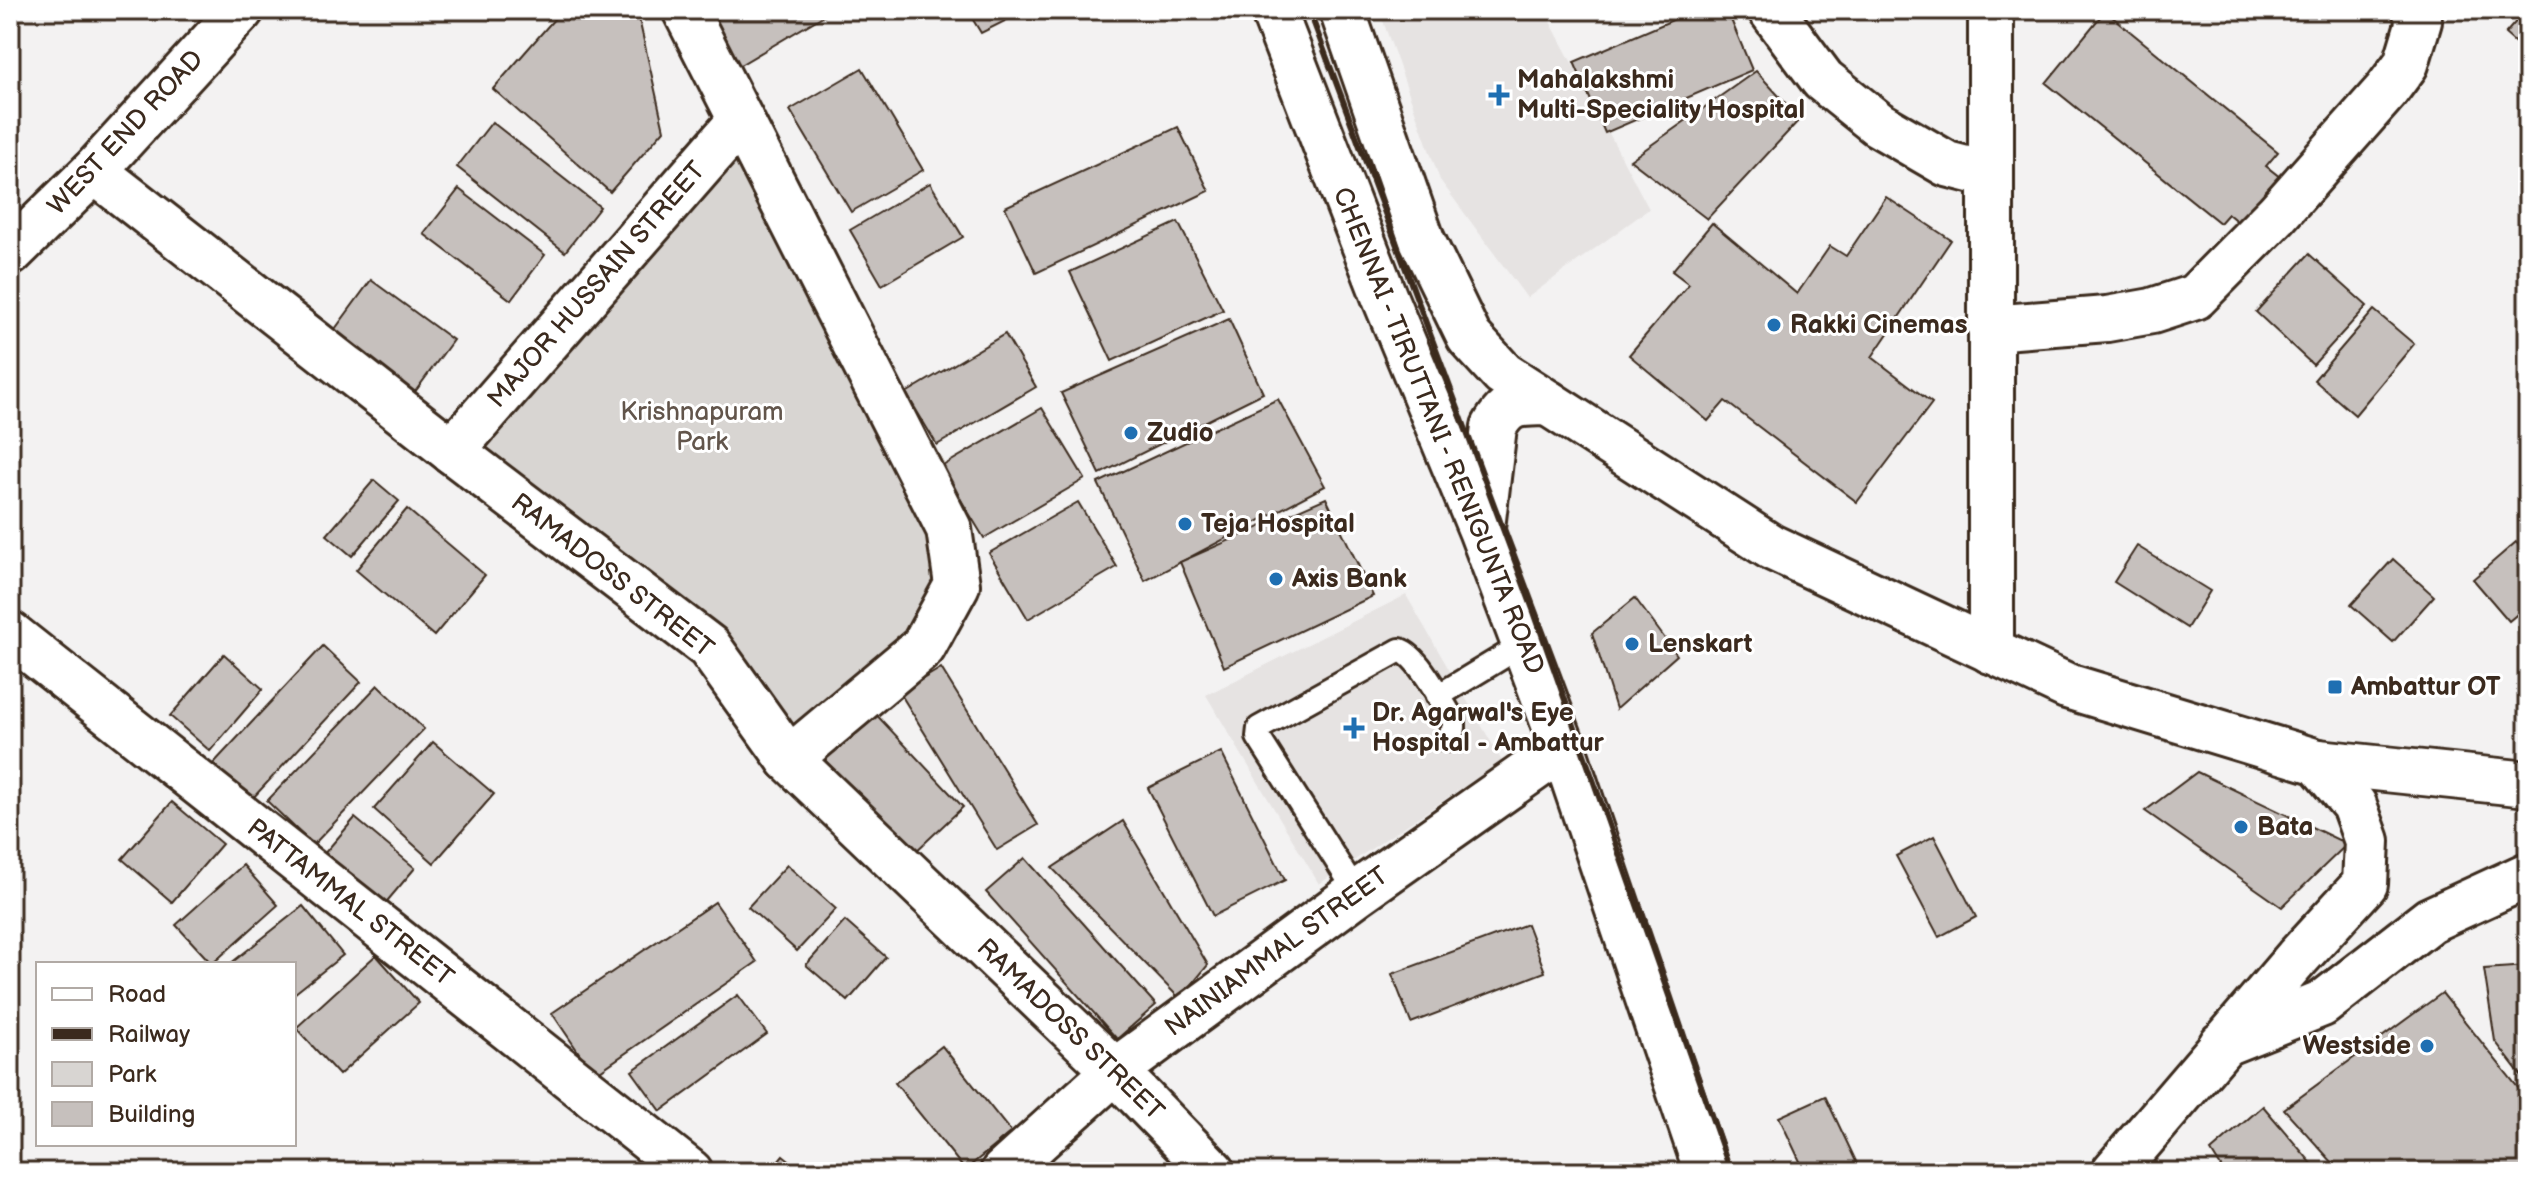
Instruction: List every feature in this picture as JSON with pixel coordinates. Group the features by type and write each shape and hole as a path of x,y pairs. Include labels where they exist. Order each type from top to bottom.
{"main road":[{"name":"WEST END ROAD","path":"10,253 94,171 241,10"},
{"path":"685,10 949,529 957,585 923,647 789,759"},
{"name":"CHENNAI - TIRUTTANI - RENIGUNTA ROAD","path":"1273,10 1384,296 1481,530 1563,748 1707,1172"},
{"path":"1342,10 1422,240 1469,337 1503,374 1771,547 2067,686 2318,762 2528,784"},
{"path":"1771,10 1823,80 1878,124 1947,164 1990,175"},
{"path":"1991,10 1991,651"},
{"path":"1990,328 2107,319 2152,311 2195,297 2277,214 2386,91 2406,64 2419,21 2415,10"},
{"name":"MAJOR HUSSAIN STREET","path":"452,451 741,120"},
{"name":"RAMADOSS STREET","path":"94,171 709,647 789,759 1115,1071 1213,1172"},
{"path":"1481,530 1494,427 1502,412 1515,404 1548,403"},
{"name":"PATTAMMAL STREET","path":"10,634 690,1172"},
{"name":"NAINIAMMAL STREET","path":"1003,1172 1115,1071 1357,893 1563,748"},
{"path":"2114,1172 2222,1044 2365,884 2367,841 2354,805 2318,762"},
{"path":"2222,1044 2322,1004 2430,920 2528,875"}],"lane":[{"path":"1438,696 1524,644"},
{"path":"1357,893 1258,737 1259,728 1400,650 1408,653 1454,721 1454,728 1447,740"}],"shaded area":[{"name":"Mahalakshmi Multi-Speciality Hospital","path":"1379,10 1544,10 1649,209 1527,298 1440,180"},
{"name":"Dr. Agarwal's Eye Hospital - Ambattur","path":"1406,595 1502,761 1319,884 1206,695"}],"green space":[{"name":"Krishnapuram Park","path":"736,142 932,517 945,574 918,636 791,740 469,447"}],"building":[{"path":"562,10 637,10 664,130 610,192 493,89"},
{"path":"718,10 833,10 735,68 705,18"},
{"path":"967,10 1027,10 981,33"},
{"path":"1696,10 1727,10 1752,70 1605,133 1574,62"},
{"path":"2528,10 2528,54 2505,34"},
{"path":"2105,11 2278,152 2266,166 2290,185 2251,233 2228,214 2220,223 2046,83"},
{"path":"862,68 923,170 851,212 790,110"},
{"path":"1756,71 1800,119 1707,219 1630,160"},
{"path":"492,122 600,207 565,252 457,167"},
{"path":"1178,127 1209,191 1036,273 1005,207"},
{"path":"930,183 963,237 882,285 850,230"},
{"path":"459,189 545,255 511,300 424,234"},
{"name":"Rakki Cinemas","path":"1886,197 1951,240 1872,357 1932,403 1857,502 1725,401 1708,421 1629,355 1689,284 1672,271 1712,223 1797,294 1830,246 1846,256"},
{"path":"1178,222 1223,310 1112,361 1070,272"},
{"path":"2309,254 2367,306 2313,365 2256,312"},
{"path":"371,280 453,340 409,400 327,340"},
{"path":"2374,310 2414,344 2355,415 2314,380"},
{"name":"Zudio","path":"1229,319 1263,393 1100,474 1061,393"},
{"path":"1005,334 1036,387 937,445 906,393"},
{"name":"Teja Hospital","path":"1278,399 1325,486 1145,581 1098,483"},
{"path":"1042,408 1085,479 984,538 941,467"},
{"path":"374,480 399,501 352,556 327,535"},
{"name":"Axis Bank","path":"1326,498 1373,596 1224,667 1180,562"},
{"path":"1078,502 1117,567 1028,619 989,553"},
{"path":"407,509 485,575 434,636 356,570"},
{"path":"2516,542 2528,557 2528,605 2509,621 2473,579"},
{"path":"2137,546 2210,591 2187,628 2114,582"},
{"path":"2393,559 2434,596 2393,642 2351,605"},
{"name":"Lenskart","path":"1635,598 1677,655 1616,709 1592,633"},
{"path":"323,646 361,682 251,800 212,765"},
{"path":"224,654 263,689 210,751 170,716"},
{"path":"941,668 1038,825 997,850 900,693"},
{"path":"378,685 424,729 313,845 267,801"},
{"path":"871,709 963,807 913,854 821,756"},
{"path":"433,742 494,794 434,863 374,809"},
{"path":"1221,752 1285,880 1213,916 1148,788"},
{"name":"Bata","path":"2197,772 2347,844 2282,907 2145,811"},
{"path":"172,802 222,844 172,902 122,859"},
{"path":"355,818 415,868 383,906 323,855"},
{"path":"1123,821 1208,965 1180,999 1052,868"},
{"path":"1934,836 1976,917 1939,937 1896,856"},
{"path":"1025,858 1156,1005 1117,1039 986,892"},
{"path":"243,865 278,905 214,962 210,962 176,925"},
{"path":"787,865 836,909 797,951 748,907"},
{"path":"715,902 757,962 594,1075 552,1013"},
{"path":"303,906 343,955 296,992 296,962 233,962"},
{"path":"845,921 886,957 848,1001 806,965"},
{"path":"1527,924 1545,972 1411,1023 1392,974"},
{"path":"376,955 419,1003 339,1075 296,1028"},
{"path":"2528,966 2528,1084 2495,1041 2484,969"},
{"name":"Westside","path":"2442,993 2528,1100 2528,1172 2341,1172 2284,1109"},
{"path":"738,995 767,1034 661,1111 632,1071"},
{"path":"942,1046 1011,1132 965,1170 895,1083"},
{"path":"1825,1096 1861,1172 1805,1172 1779,1117"},
{"path":"2263,1106 2319,1172 2224,1172 2211,1151"},
{"path":"783,1155 804,1172 769,1172"}],"railway":[{"path":"1309,10 1534,612 1731,1172"}],"place":[{"name":"Mahalakshmi Multi-Speciality Hospital","path":"1499,95"},
{"name":"Rakki Cinemas","path":"1774,325"},
{"name":"Zudio","path":"1131,433"},
{"name":"Teja Hospital","path":"1185,524"},
{"name":"Axis Bank","path":"1276,579"},
{"name":"Lenskart","path":"1632,644"},
{"name":"Ambattur OT","path":"2335,687"},
{"name":"Dr. Agarwal's Eye Hospital - Ambattur","path":"1354,728"},
{"name":"Bata","path":"2241,827"},
{"name":"Westside","path":"2427,1046"}]}
